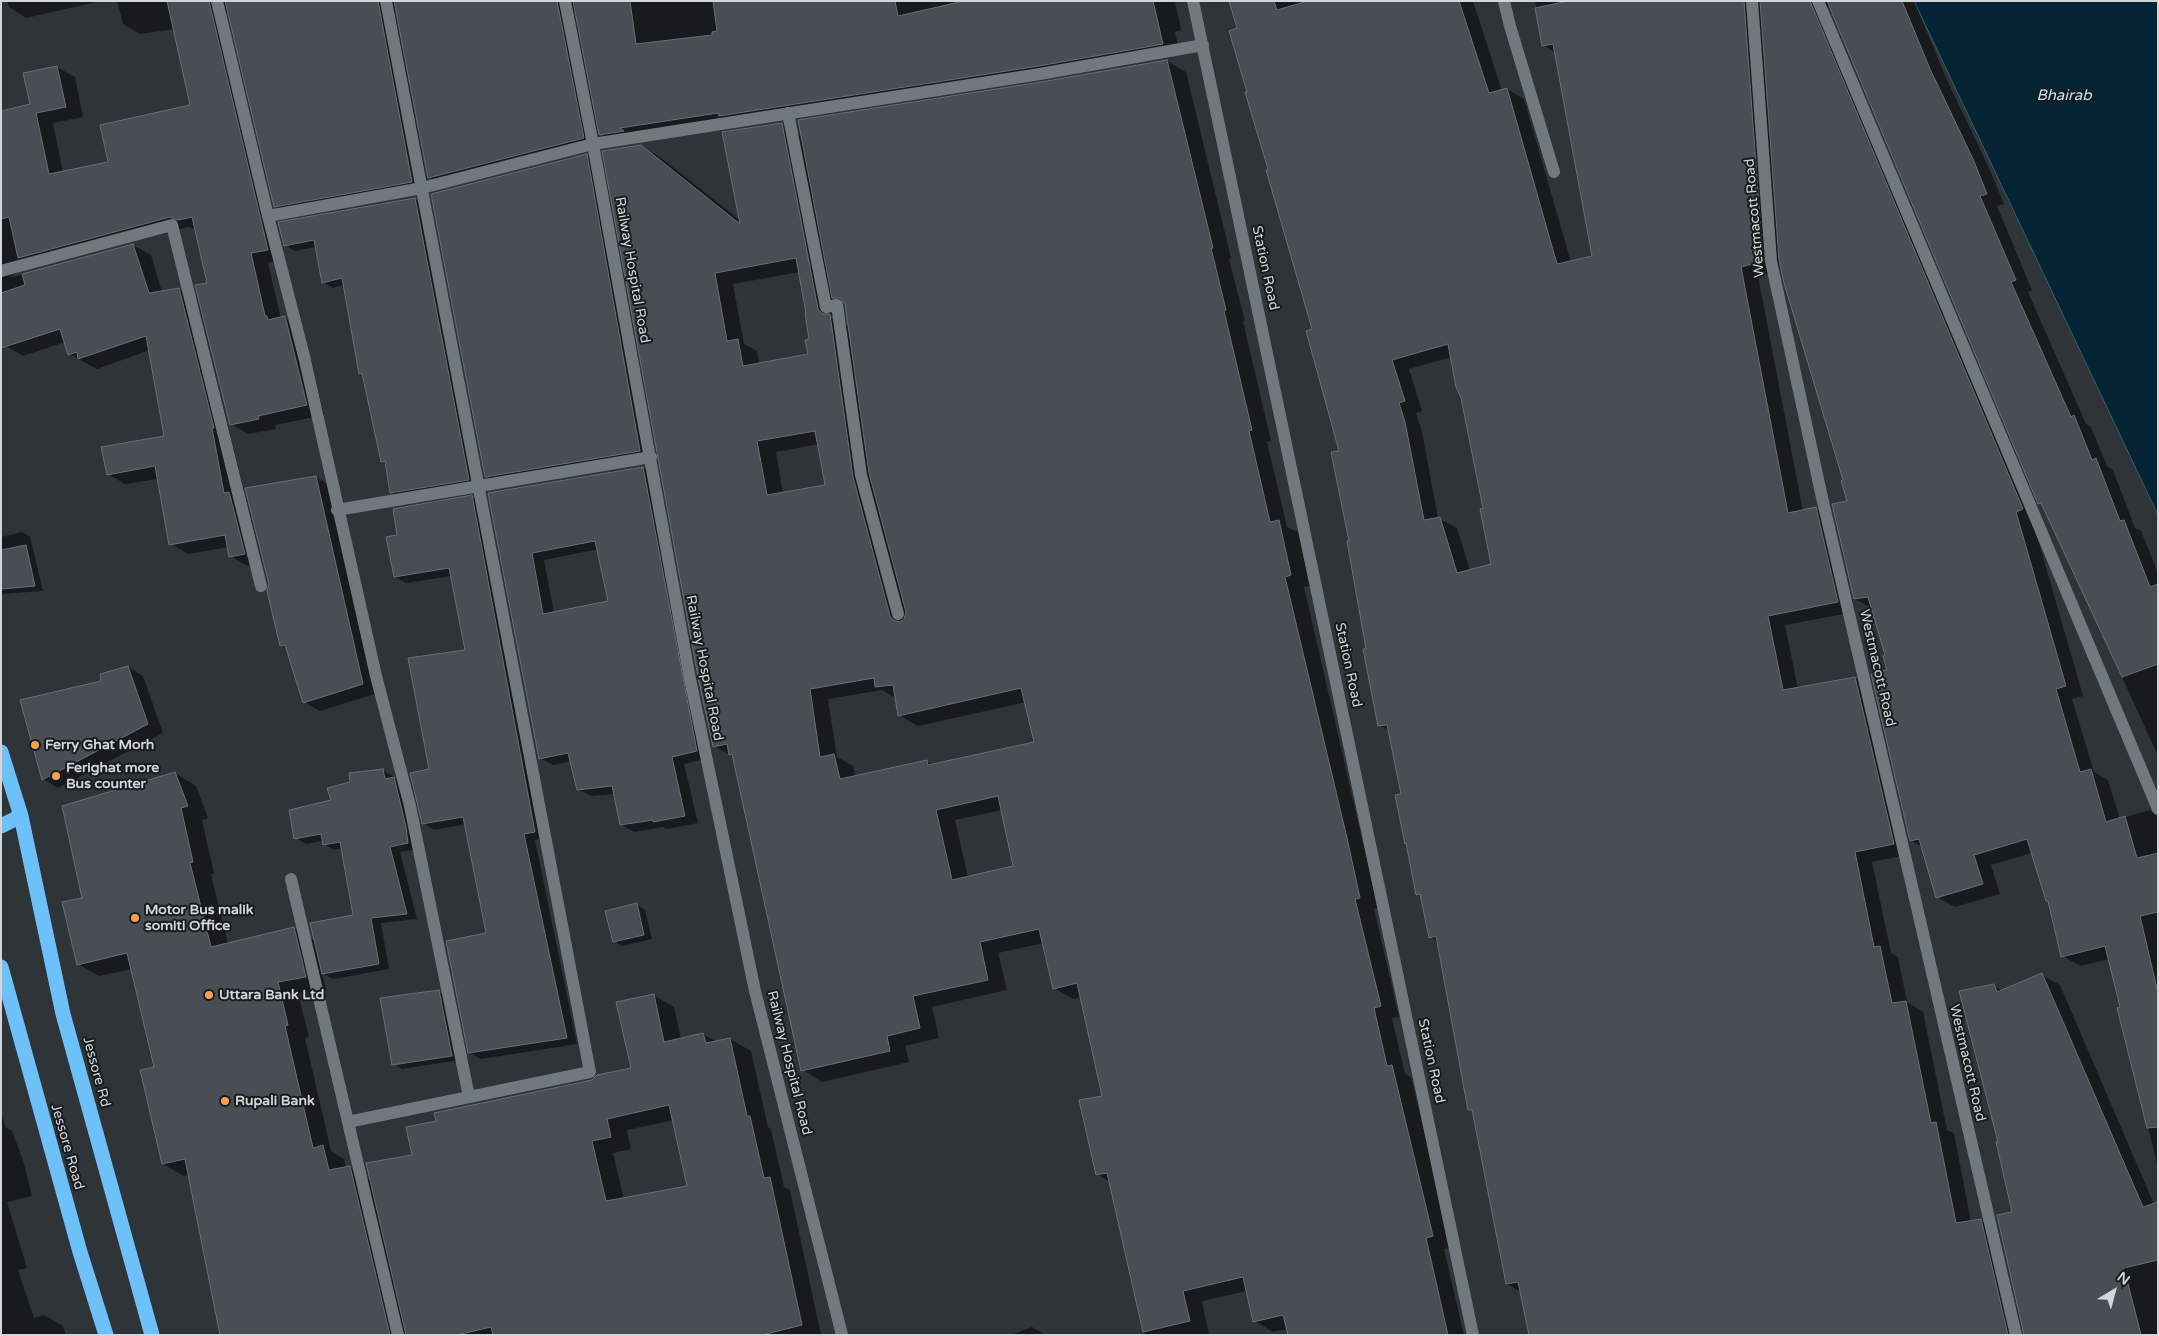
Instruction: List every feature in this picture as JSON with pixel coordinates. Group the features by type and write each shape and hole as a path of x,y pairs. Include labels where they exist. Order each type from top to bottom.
{"highway":[{"name":"Jessore Rd","path":"1,752 21,816 64,1014 152,1335"},
{"path":"1,826 21,816"},
{"name":"Jessore Road","path":"1,967 80,1252 106,1335"}],"street":[{"path":"217,1 268,216 304,356 337,510 376,676 410,806 469,1097"},
{"path":"348,1122 590,1072 386,1"},
{"name":"Railway Hospital Road","path":"565,1 651,457 690,679 753,982 842,1335"},
{"name":"Station Road","path":"1193,1 1473,1335"},
{"path":"1504,1 1554,172"},
{"name":"Westmacott Road","path":"1752,1 1772,261 1821,492 2016,1335"},
{"path":"1818,1 2158,809"},
{"path":"268,216 422,188 593,144 1040,74 1203,45"},
{"path":"788,113 826,307 836,305 861,475 898,614"},
{"path":"1,271 172,225 261,586"},
{"path":"337,510 651,457"},
{"path":"291,880 398,1335"}],"water":[{"name":"Bhairab","path":"1914,1 2158,1 2158,515"}],"building":[{"path":"167,1 209,1 268,250 251,253 265,316 267,316 268,320 285,316 307,405 258,416 259,419 230,425 195,285 207,283 192,217 178,220 170,217 18,258 9,217 1,219 1,111 30,104 23,73 57,66 66,107 36,113 49,174 108,162 100,125 190,105"},
{"path":"225,1 378,1 412,182 274,207"},
{"path":"394,1 557,1 584,138 428,178"},
{"path":"573,1 630,1 636,44 712,35 712,32 717,31 713,1 895,1 898,16 964,1 1153,1 1163,44 1039,66 719,116 718,113 620,128 624,131 599,135"},
{"path":"1229,1 1274,1 1277,10 1308,1 1459,1 1489,93 1507,88 1557,264 1592,256 1553,44 1542,46 1535,8 1568,1 1744,1 1763,261 1741,267 1788,513 1816,507 1838,602 1768,616 1783,690 1855,677 1894,844 1855,852 1874,947 1880,946 1892,1003 1906,1001 1931,1123 1936,1122 1956,1223 1981,1219 2008,1335 1529,1335 1518,1282 1506,1284 1472,1110 1468,1110 1436,936 1429,938 1420,894 1416,895 1395,795 1401,794 1387,725 1378,726 1363,649 1366,649 1347,541 1349,541 1331,452 1339,451 1306,331 1312,329 1266,170 1268,169 1229,31 1237,28","holes":["1448,344 1456,387 1461,398 1483,508 1480,509 1491,564 1457,573 1440,517 1424,520 1405,422 1399,403 1405,401 1392,360"]},
{"path":"1760,1 1810,1 2023,509 2016,512 2066,686 2056,689 2080,772 2091,769 2106,822 2125,816 2137,858 2158,853 2158,912 2140,916 2158,993 2158,1127 2147,1128 2117,1008 2120,1007 2105,946 2061,957 2048,901 2046,901 2027,839 1974,855 1983,884 1936,898 1919,839 1910,841 1871,674 1887,670 1883,656 1885,655 1868,597 1854,599 1832,504 1847,501 1841,481 1843,480 1784,283 1779,260"},
{"path":"1827,1 1902,1 1930,69 1973,159 1987,194 1980,196 2016,280 2011,282 2071,417 2074,415 2092,460 2096,458 2120,521 2124,520 2150,587 2158,584 2158,664 2122,677 2041,503 2038,504"},
{"path":"1167,60 1213,248 1211,248 1226,310 1224,311 1252,430 1249,431 1270,522 1279,520 1291,575 1285,577 1360,898 1355,899 1381,1006 1374,1008 1387,1066 1392,1065 1433,1236 1426,1238 1448,1335 1288,1335 1283,1315 1253,1322 1243,1277 1183,1291 1190,1321 1143,1332 1107,1173 1096,1175 1079,1100 1102,1096 1077,983 1053,989 1039,929 980,942 988,980 913,996 920,1028 887,1036 890,1051 801,1071 732,754 729,755 727,744 713,747 698,677 602,151 641,145 740,224 722,132 782,123 818,309 823,314 830,314 853,477 890,616 893,620 900,622 904,619 906,612 869,473 845,304 840,298 832,298 798,120","holes":["796,258 806,313 809,339 805,340 808,354 743,366 738,339 727,341 715,273","815,431 825,485 767,495 757,441","874,678 875,687 893,685 898,716 1021,688 1034,742 928,765 927,760 840,779 834,754 820,757 810,689","998,796 1013,866 952,880 936,810"]},
{"path":"587,154 640,451 485,477 431,194"},
{"path":"415,198 469,480 390,493 385,461 381,462 362,373 359,374 342,278 322,283 314,240 284,246 278,222"},
{"path":"133,244 149,293 179,288 214,428 212,428 224,493 229,492 245,554 229,557 225,535 169,545 155,466 107,475 101,447 164,436 146,336 78,359 77,352 68,355 60,329 1,348 1,293 25,285 22,274"},
{"path":"643,467 697,751 672,757 685,816 653,822 653,820 620,825 612,786 577,790 568,753 539,759 488,493","holes":["595,541 608,601 543,614 532,553"]},
{"path":"316,476 363,684 303,703 285,645 280,646 267,591 269,584 245,488"},
{"path":"472,495 535,832 524,834 567,1038 468,1053 446,941 486,933 463,817 422,824 410,773 429,769 408,658 465,650 449,568 394,577 386,537 397,535 393,509"},
{"path":"26,545 35,586 1,589 1,550"},
{"path":"128,666 148,724 42,780 20,700 101,681 100,674"},
{"path":"383,769 385,779 394,777 406,827 408,843 390,847 407,914 371,918 379,964 322,974 310,923 353,915 340,842 323,845 321,834 294,839 289,810 331,800 327,788 350,782 349,773"},
{"path":"175,772 188,806 181,808 193,862 190,863 211,947 294,927 306,977 278,982 288,1025 285,1026 313,1148 323,1145 329,1170 350,1166 390,1335 220,1335 185,1159 162,1164 140,1070 154,1067 127,953 77,965 62,902 82,898 62,806"},
{"path":"637,903 644,935 613,942 605,911"},
{"path":"2042,973 2143,1207 2158,1202 2158,1260 2124,1268 2141,1335 2024,1335 1997,1215 2012,1212 1996,1142 1998,1142 1959,991 1994,984 1997,992"},
{"path":"439,990 452,1056 392,1065 380,998"},
{"path":"654,994 664,1042 703,1033 706,1043 730,1038 747,1116 750,1116 764,1178 770,1177 802,1325 762,1335 493,1335 491,1327 457,1335 406,1335 366,1163 412,1155 406,1127 436,1121 434,1113 592,1080 597,1075 631,1068 616,1002","holes":["669,1105 687,1186 606,1201 592,1141 611,1137 607,1119"]}],"place":[{"name":"Ferry Ghat Morh","path":"35,745"},
{"name":"Ferighat more Bus counter","path":"56,776"},
{"name":"Motor Bus malik somiti Office","path":"135,918"},
{"name":"Uttara Bank Ltd","path":"209,995"},
{"name":"Rupali Bank","path":"225,1101"}]}
